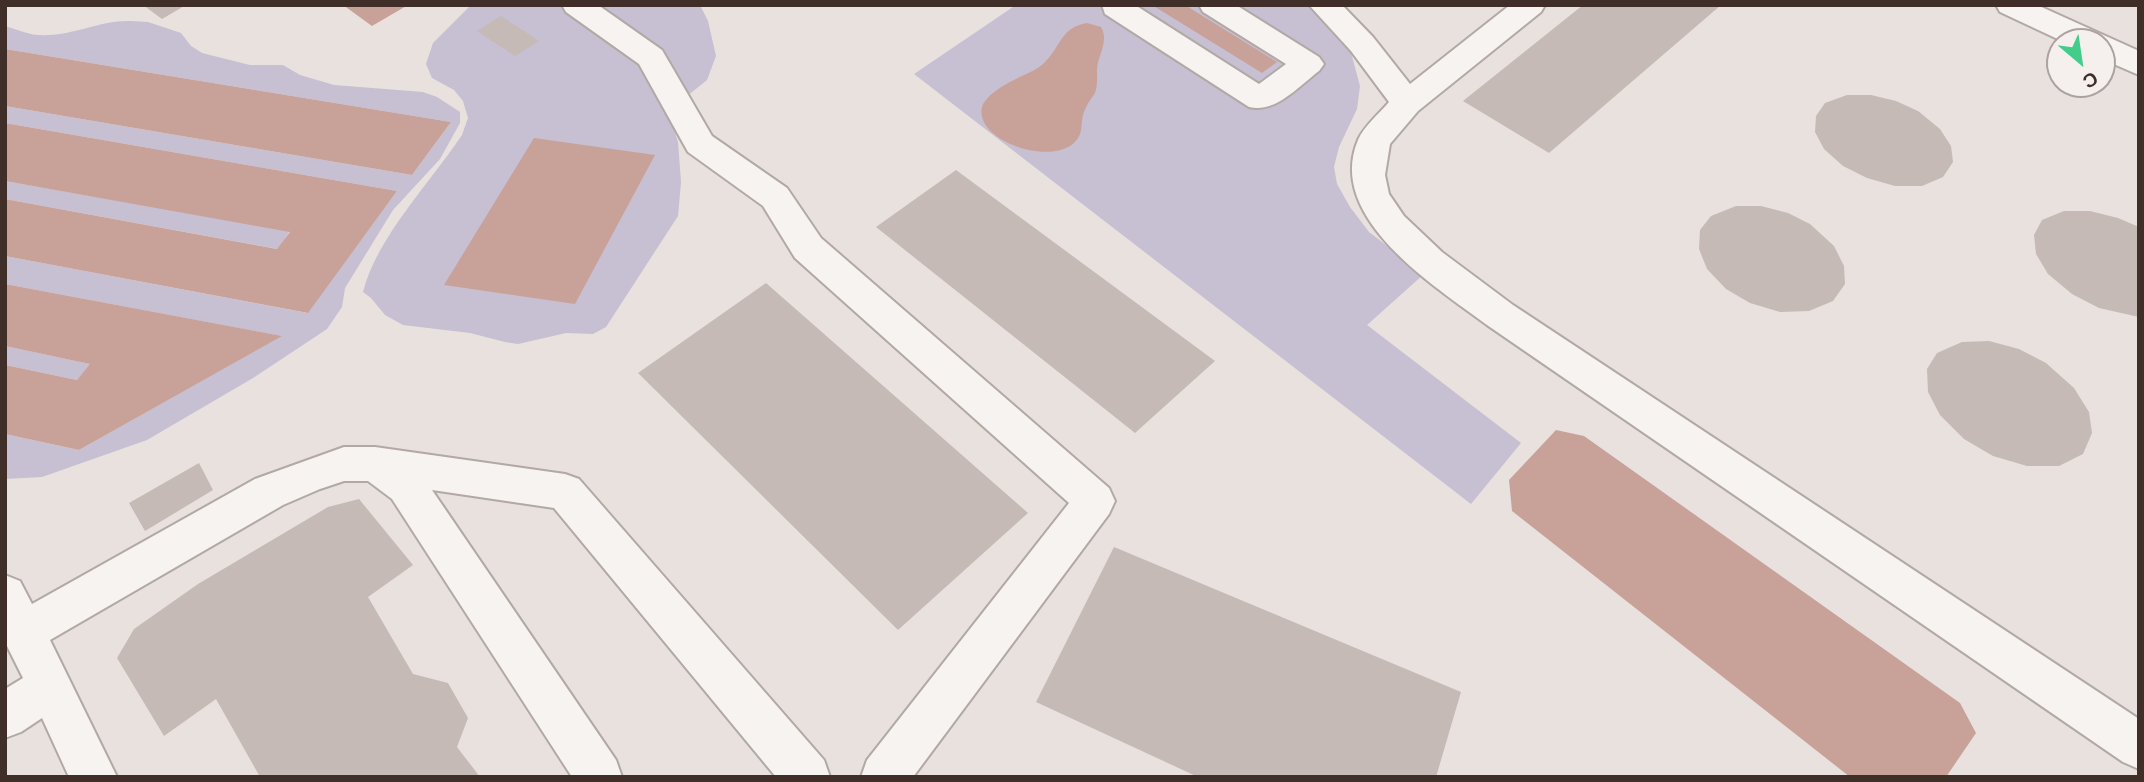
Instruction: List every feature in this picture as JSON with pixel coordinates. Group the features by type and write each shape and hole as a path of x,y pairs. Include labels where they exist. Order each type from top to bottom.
{"lane":[{"path":"578,5 651,57 700,144 775,197 808,248 1095,501 884,777"},
{"path":"1118,5 1116,7 1260,99 1308,64 1214,5"},
{"path":"1324,5 1362,44 1407,103"},
{"path":"1530,5 1407,103 1374,141 1368,175 1372,197 1391,225 1429,262 1500,315 2139,746"},
{"path":"2011,5 2060,28"},
{"path":"2116,53 2139,64"},
{"path":"94,777 14,613 269,492 344,464 375,464 565,492 807,777"},
{"path":"375,464 407,486 599,777"},
{"path":"5,716 50,685"}],"shaded area":[{"path":"343,5 408,5 372,26"},
{"path":"471,5 700,5 708,21 716,56 707,80 676,105 673,114 681,182 678,216 606,327 593,334 566,333 518,344 470,333 403,325 385,315 363,292 370,271 392,231 462,135 468,118 463,101 454,90 432,78 426,64 433,43"},
{"path":"1016,5 1310,5 1350,49 1360,86 1357,109 1339,147 1334,167 1337,184 1369,232 1424,274 1367,325 1521,443 1471,504 914,74"},
{"path":"1152,5 1185,5 1277,62 1262,73"},
{"path":"130,21 148,22 181,33 191,46 202,53 250,65 283,65 300,75 334,85 423,92 437,97 460,112 460,123 440,159 393,210 345,288 342,307 327,329 253,378 147,440 42,477 5,479 5,434 79,450 281,336 5,284 5,256 307,313 397,191 5,123 5,106 412,175 451,122 5,49 5,26 42,35"},
{"path":"1087,23 1101,27 1104,38 1095,91 1084,112 1080,135 1075,142 1063,149 1049,152 1032,151 1001,139 990,130 983,119 982,107 987,98 1039,67 1072,28"},
{"path":"5,49 451,122 412,175 5,106"},
{"path":"5,123 397,191 308,313 5,256 5,199 277,249 290,232 5,181"},
{"path":"534,138 655,155 575,304 444,285"},
{"path":"5,181 290,231 278,249 5,199"},
{"path":"5,284 282,336 79,450 5,434 5,365 77,380 90,364 5,346"},
{"path":"5,346 91,364 77,380 5,365"},
{"path":"1556,430 1584,436 1960,703 1976,733 1946,777 1850,777 1512,511 1509,480"}],"building":[{"path":"143,5 186,5 162,19"},
{"path":"1583,5 1721,5 1549,153 1463,101"},
{"path":"501,16 539,41 515,56 477,31"},
{"path":"1847,95 1871,95 1896,101 1918,111 1940,129 1951,146 1953,162 1943,177 1922,186 1895,186 1867,178 1843,166 1824,149 1815,132 1816,116 1825,103"},
{"path":"956,170 1215,361 1135,433 876,227"},
{"path":"1736,206 1761,206 1788,213 1810,224 1834,246 1844,266 1845,284 1833,301 1809,311 1780,312 1750,303 1726,289 1707,269 1699,249 1700,230 1711,216"},
{"path":"2064,211 2090,211 2139,227 2139,317 2099,308 2072,294 2048,274 2036,254 2034,235 2042,220"},
{"path":"766,283 1028,513 898,630 638,373"},
{"path":"1989,341 2019,349 2046,363 2074,388 2089,412 2092,433 2083,454 2059,466 2027,466 1993,456 1964,439 1940,415 1928,392 1927,369 1937,353 1962,342"},
{"path":"199,463 213,490 145,531 129,503"},
{"path":"359,499 413,565 368,597 413,674 448,683 468,718 457,747 480,777 260,777 216,699 164,736 117,658 134,629 198,584 328,507"},
{"path":"1114,547 1461,692 1436,777 1198,777 1036,702"}]}
